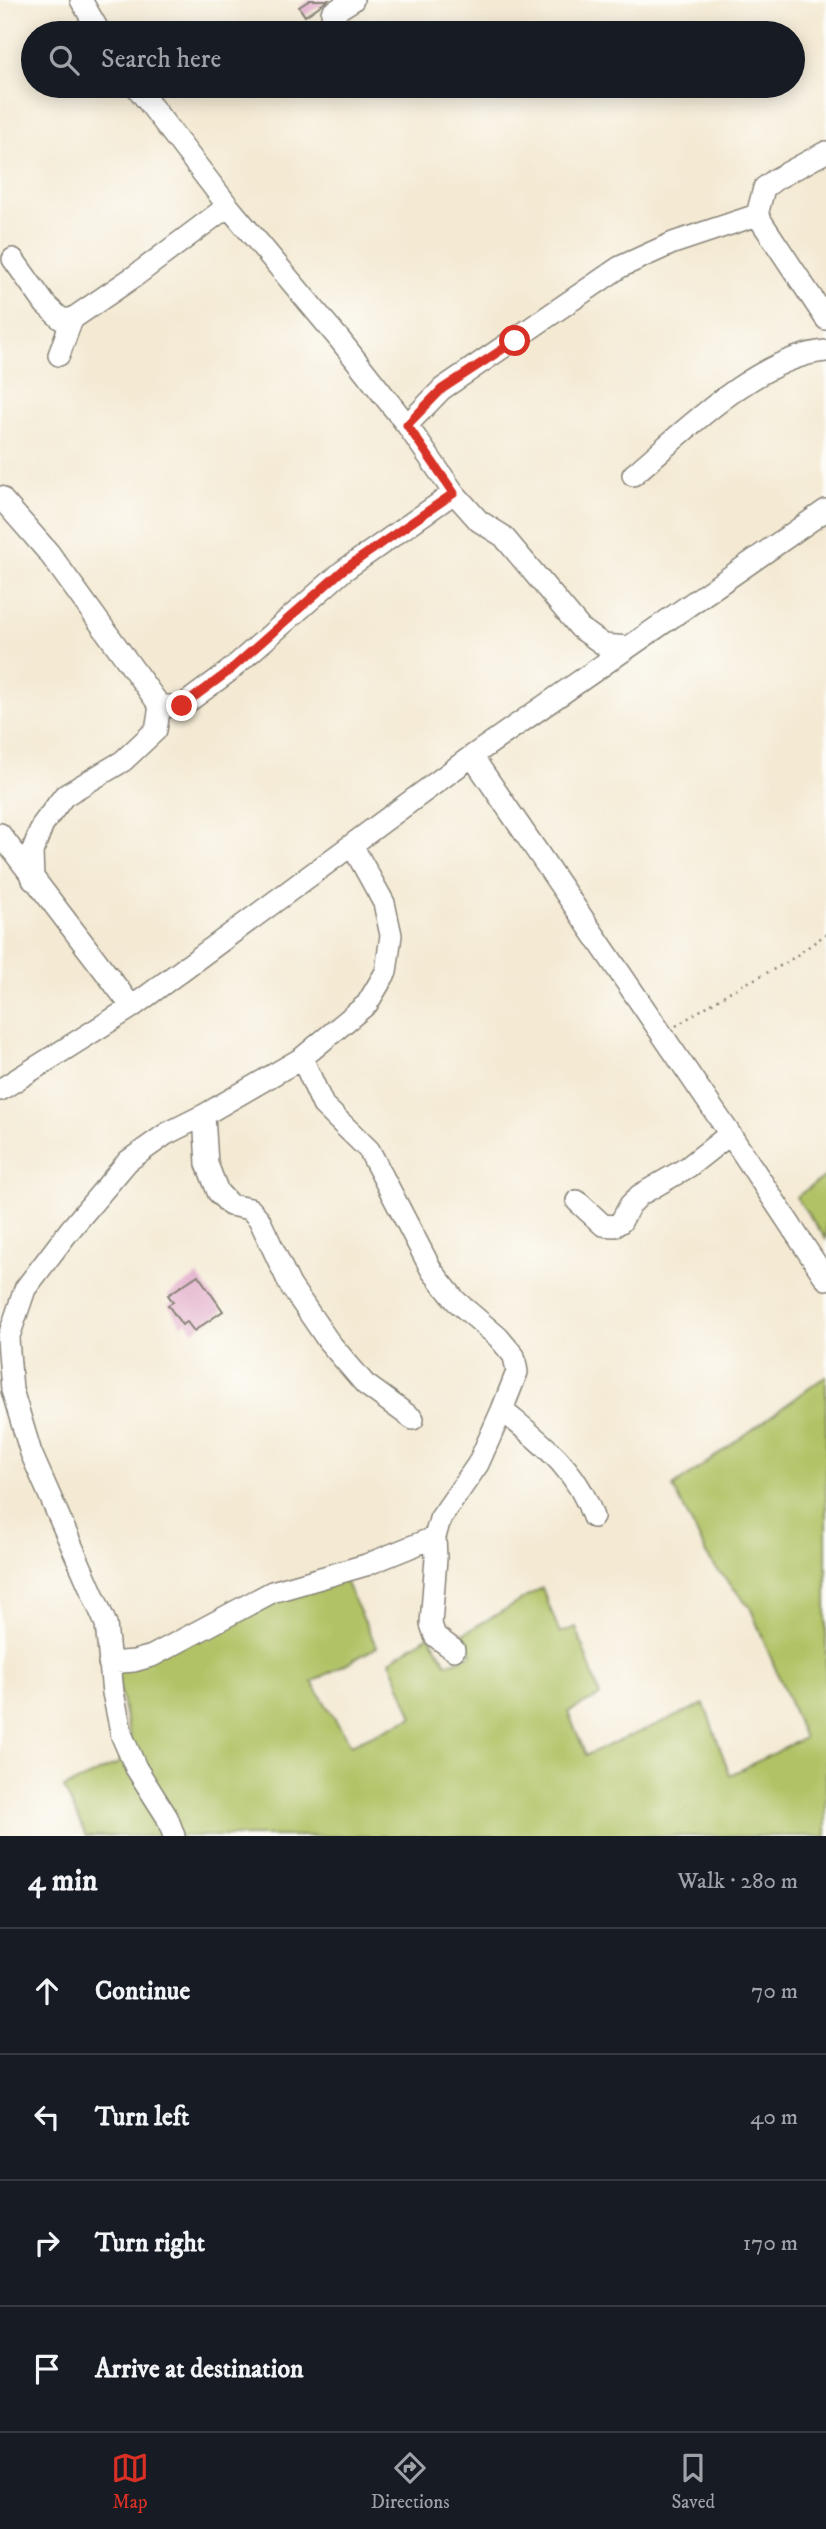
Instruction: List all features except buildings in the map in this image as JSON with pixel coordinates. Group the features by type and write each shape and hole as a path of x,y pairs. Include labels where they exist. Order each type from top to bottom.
{"street":[{"path":"81,0 93,21"},
{"path":"332,13 353,0"},
{"path":"145,98 228,206 407,425 454,493 479,521 503,536 580,628 604,645 628,648"},
{"path":"826,152 776,178 764,188 757,215 826,319"},
{"path":"13,259 45,304 61,319 72,319 135,276 228,206"},
{"path":"407,425 442,389 620,267 673,243 757,215"},
{"path":"59,355 72,319"},
{"path":"633,475 726,397 749,382 806,353 826,351"},
{"path":"160,706 182,706 228,672 343,570 454,493"},
{"path":"0,497 49,553 160,706 156,730 123,761 64,796 43,824 32,852 33,880"},
{"path":"0,1090 132,1007 472,756 826,510"},
{"path":"472,756 826,1279"},
{"path":"0,834 132,1007"},
{"path":"174,1836 167,1817 136,1768 122,1736 109,1663 106,1624 31,1453 12,1390 8,1339 24,1289 128,1161 166,1134 302,1058 367,1004 386,972 391,935 384,903 352,845"},
{"path":"302,1058 323,1105 369,1150 432,1271 456,1301 498,1337 514,1356 517,1372 502,1410 478,1464 440,1519 435,1536 431,1624 435,1636 454,1650"},
{"path":"204,1115 207,1164 218,1192 230,1205 250,1209 259,1219 290,1285 329,1342 365,1384 413,1419"},
{"path":"577,1201 603,1225 614,1226 621,1222 640,1195 688,1167 730,1135"},
{"path":"502,1410 565,1466 586,1496 593,1517"},
{"path":"109,1663 152,1656 272,1592 366,1565 435,1536"}],"path":[{"path":"661,1035 731,991 786,963 826,934"}],"green space":[{"path":"826,1176 826,1239 796,1197"},
{"path":"826,1376 826,1836 86,1836 64,1788 119,1763 130,1738 116,1671 288,1595 343,1577 377,1647 312,1682 351,1745 413,1717 390,1661 429,1635 447,1664 472,1654 463,1634 542,1588 560,1633 576,1627 600,1696 568,1712 586,1755 704,1704 730,1775 804,1738 750,1607 711,1562 673,1487"}],"route":[{"path":"182,706 228,672 343,570 454,493 407,425 442,389 515,341"}]}
